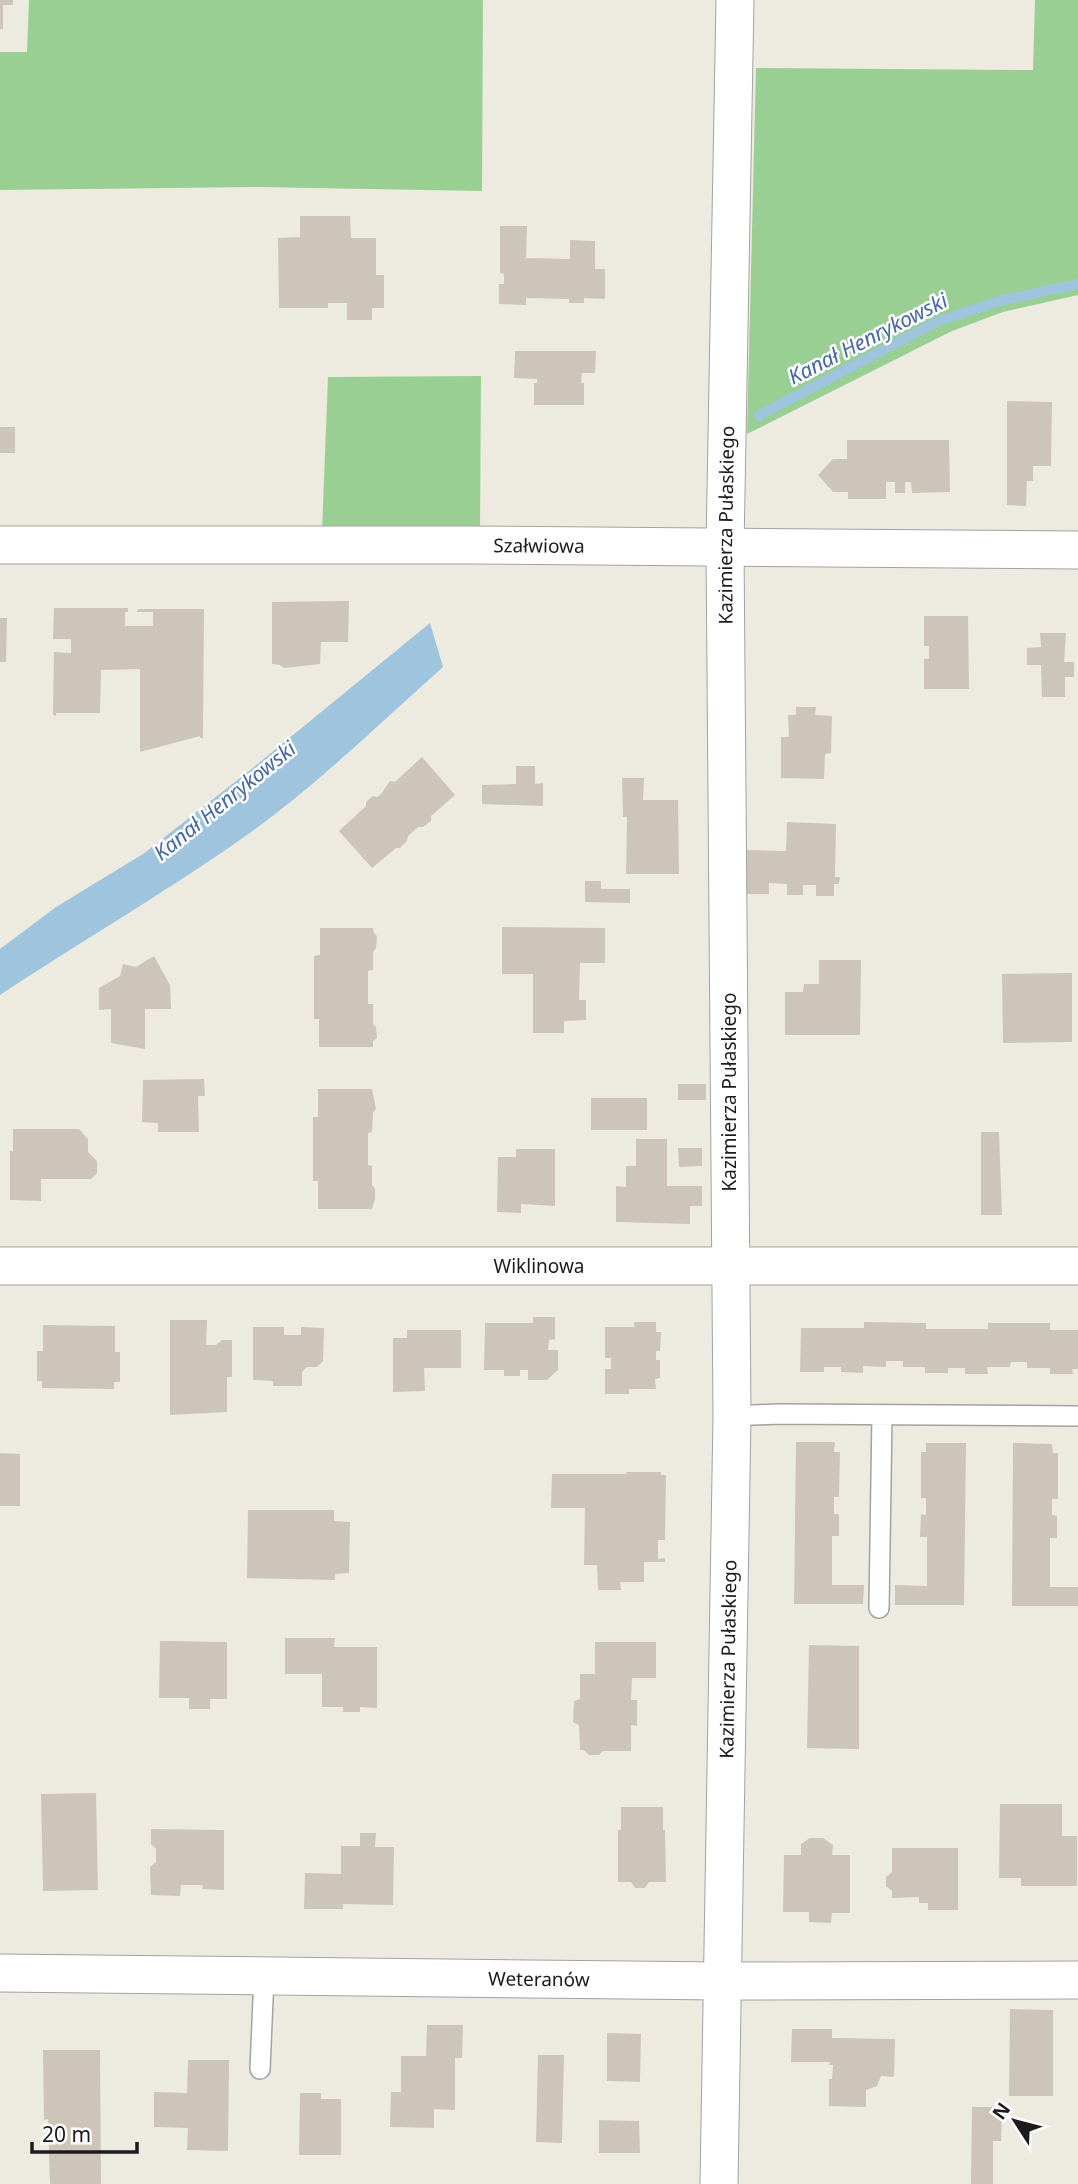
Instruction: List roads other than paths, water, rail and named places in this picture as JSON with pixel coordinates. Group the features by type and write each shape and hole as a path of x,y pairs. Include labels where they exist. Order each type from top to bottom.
{"street":[{"name":"Kazimierza Pułaskiego","path":"719,2184 732,1416 725,547 735,0"},
{"name":"Szałwiowa","path":"0,545 1078,550"},
{"name":"Wiklinowa","path":"0,1266 1078,1266"},
{"name":"Weteranów","path":"0,1973 722,1981 1078,1980"}],"lane":[{"path":"732,1416 778,1413 1078,1416"},
{"path":"879,1608 882,1415"},
{"path":"260,2069 264,1976"}],"water":[{"path":"430,623 443,667 327,771 223,852 0,995 0,949 56,907 143,854"}],"waterway":[{"name":"Kanał Henrykowski","path":"758,416 936,322 999,301 1078,284"}]}
